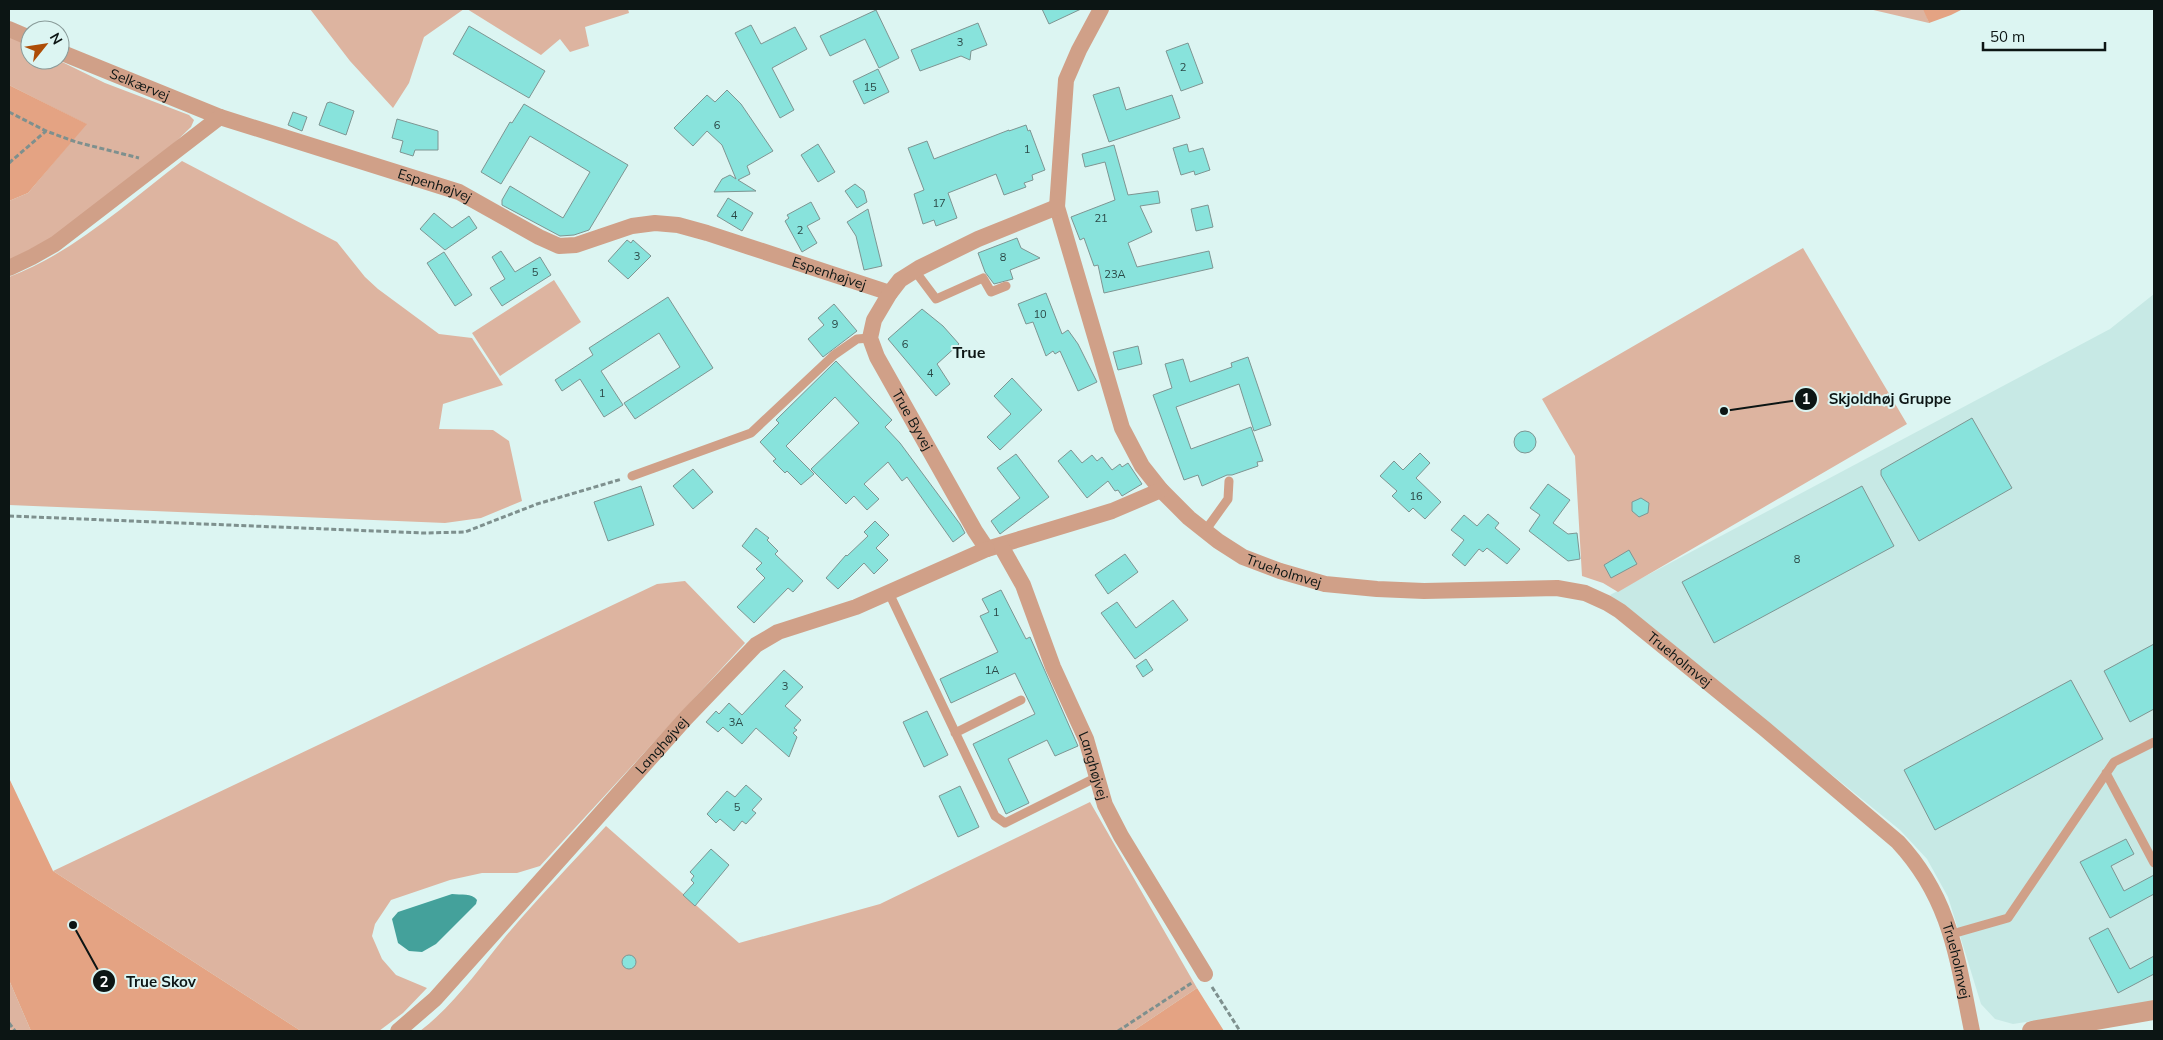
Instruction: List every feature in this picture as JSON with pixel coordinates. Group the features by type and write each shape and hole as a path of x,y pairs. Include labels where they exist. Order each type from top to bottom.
{"street":[{"path":"1101,9 1079,50 1066,80 1057,208 1122,428 1142,466 1161,490 1206,531"},
{"name":"Selkærvej","path":"70,56 220,117"},
{"path":"9,268 54,244 220,117"},
{"name":"Espenhøjvej","path":"220,117 459,192 539,237 559,246 576,245 632,226 655,223 678,225 890,293"},
{"path":"870,338 874,320 900,280 914,271 978,240 1057,208"},
{"name":"True Byvej","path":"870,338 877,358 975,531 994,547"},
{"path":"994,547 1112,511 1161,490"},
{"name":"Trueholmvej","path":"1206,531 1218,542 1243,556 1280,571 1325,584 1424,591 1557,588 1585,593 1620,611 1765,728 1898,842 1913,858 1927,880 1952,934 1972,1031"},
{"name":"Langhøjvej","path":"398,1031 435,999 686,718 756,645 778,632 856,607 994,547 1023,585 1053,667 1086,739 1105,805 1121,836 1205,974"},
{"path":"2032,1031 2154,1010"}],"lane":[{"path":"914,271 936,299 983,278 991,292 1006,286"},
{"path":"632,476 751,433 834,355 856,339 870,338"},
{"path":"1206,531 1228,499 1229,481"},
{"path":"889,593 995,816 1005,824 1097,777"},
{"path":"955,733 1021,700"},
{"path":"1952,934 2008,918 2114,762 2154,742"},
{"path":"2106,773 2154,863"}],"path":[{"path":"9,112 46,131 76,142 160,164"},
{"path":"9,163 46,131"},
{"path":"9,516 424,533 465,532 536,504 632,476"},
{"path":"1118,1031 1205,974 1240,1031"},
{"path":"9,1023 15,1031"}],"shaded area":[{"path":"310,9 464,9 424,37 409,83 393,108 350,61"},
{"path":"467,9 628,9 629,13 585,27 589,46 570,52 560,39 541,55"},
{"path":"1869,9 1924,9 1929,23"},
{"path":"1923,9 1963,9 1929,23"},
{"path":"9,36 20,41 20,70 70,70 70,66 105,83 189,115 194,120 191,127 165,152 38,249 9,260 9,201 28,193 86,124 9,85"},
{"path":"9,85 87,124 28,193 9,201"},
{"path":"182,161 337,242 365,277 378,289 439,334 472,338 503,385 443,404 439,429 493,430 509,441 522,501 481,518 445,523 9,505 9,277 33,267 77,241"},
{"path":"1803,248 1907,424 1618,592 1603,583 1582,576 1575,456 1542,399"},
{"path":"554,280 581,322 500,376 472,333"},
{"path":"2154,294 2154,1002 2013,1024 1995,1019 1981,1004 1948,897 1927,859 1900,830 1610,595 2110,329"},
{"path":"685,581 745,643 540,866 517,873 482,873 450,880 391,900 375,924 372,936 382,959 396,975 427,988 403,1013 379,1031 301,1031 53,871 657,584"},
{"path":"9,778 53,871 301,1031 31,1031 9,980"},
{"path":"1090,802 1197,988 1133,1031 420,1031 455,999 517,923 606,826 739,943 880,904"},
{"path":"9,980 31,1031 9,1031"},
{"path":"1197,988 1224,1031 1133,1031"}],"water":[{"path":"452,894 472,896 477,900 476,904 436,944 422,952 409,951 398,943 392,919 398,912"}],"building":[{"path":"1042,9 1081,9 1049,24"},
{"path":"876,10 899,58 879,68 865,39 830,56 820,36"},
{"path":"978,23 987,45 971,51 970,60 961,56 920,71 911,50"},
{"path":"751,25 761,44 795,27 807,49 772,68 794,110 780,118 735,33"},
{"path":"469,26 545,71 529,98 453,54"},
{"path":"1188,43 1203,83 1181,91 1166,51"},
{"path":"878,69 889,92 864,104 853,81"},
{"path":"1119,87 1126,110 1172,95 1180,118 1109,142 1093,95"},
{"path":"727,90 741,104 773,151 747,166 750,174 738,180 756,191 714,192 722,179 730,175 736,179 722,145 707,131 693,146 674,128 707,95 715,102"},
{"path":"330,102 354,111 346,135 319,125 327,103"},
{"path":"524,104 628,165 589,230 574,235 560,236 502,205 502,200 510,186 563,218 590,172 530,136 501,184 481,172 510,122 512,123"},
{"path":"293,112 307,117 302,131 288,125"},
{"path":"397,119 438,131 438,150 415,150 413,156 400,152 403,141 392,138"},
{"path":"1026,125 1028,131 1030,130 1045,170 1032,175 1033,180 1024,183 1026,187 1004,195 996,174 948,193 957,218 936,226 934,220 923,224 914,194 924,190 908,148 927,141 934,159"},
{"path":"818,144 835,172 818,182 801,155"},
{"path":"1187,144 1189,152 1203,148 1210,170 1195,175 1194,171 1181,175 1173,148"},
{"path":"1114,145 1128,195 1158,191 1160,203 1140,206 1152,232 1128,243 1137,267 1209,251 1213,268 1104,293 1098,265 1094,266 1084,238 1080,240 1071,217 1115,200 1105,162 1085,167 1082,154"},
{"path":"855,184 864,191 867,202 857,208 845,191"},
{"path":"728,198 753,213 742,231 717,216"},
{"path":"811,202 820,219 807,226 817,243 802,252 785,221 789,218 787,215"},
{"path":"1208,205 1213,227 1196,231 1191,209"},
{"path":"868,209 882,266 864,270 856,236 847,222"},
{"path":"434,213 452,228 469,216 477,228 445,250 420,229"},
{"path":"1017,238 1021,248 1040,258 1010,270 1013,279 994,284 985,272 978,253"},
{"path":"627,240 631,243 633,240 651,256 628,279 608,261"},
{"path":"501,251 515,272 540,257 551,275 502,306 490,288 505,279 492,257"},
{"path":"444,252 472,295 455,306 427,263"},
{"path":"1046,293 1062,334 1068,330 1078,344 1097,382 1078,391 1060,351 1055,354 1053,351 1046,356 1033,322 1026,324 1018,304"},
{"path":"668,297 713,368 635,419 624,403 680,367 659,333 601,371 623,405 604,417 580,379 562,391 555,380 593,355 589,348"},
{"path":"834,304 857,331 823,357 808,339 824,325 818,318"},
{"path":"922,309 943,326 959,344 937,364 950,384 936,396 888,339"},
{"path":"1138,346 1142,364 1118,370 1113,352"},
{"path":"1248,357 1271,425 1254,431 1239,384 1176,407 1191,449 1251,427 1263,461 1257,462 1258,466 1227,475 1202,486 1198,475 1184,480 1153,395 1172,388 1165,364 1183,359 1190,382 1232,367 1231,363"},
{"path":"836,361 892,420 885,427 900,443 960,524 965,533 953,542 907,477 902,481 888,462 864,484 879,499 867,510 854,496 846,504 811,469 859,423 835,397 786,446 814,474 801,485 787,471 785,473 773,461 776,459 760,442 779,423 776,420"},
{"path":"1012,378 1042,410 1000,450 987,437 1011,414 994,396"},
{"path":"1972,418 2012,488 1919,541 1881,475 1881,470"},
{"path":"1525,431 1533,434 1536,442 1533,450 1525,453 1517,450 1514,442 1517,434"},
{"path":"1071,450 1082,463 1092,455 1097,461 1102,457 1112,470 1120,464 1122,467 1128,463 1142,484 1122,496 1118,490 1115,491 1108,481 1087,498 1058,461"},
{"path":"1420,453 1430,463 1416,478 1441,502 1425,519 1413,508 1409,512 1392,496 1397,491 1380,476 1394,461 1403,470"},
{"path":"1016,454 1049,497 1000,534 991,521 1020,498 997,468"},
{"path":"693,469 713,492 693,509 673,486"},
{"path":"1548,484 1570,500 1553,523 1568,534 1577,533 1580,559 1568,561 1529,531 1540,515 1530,508"},
{"path":"641,486 654,525 608,541 594,502"},
{"path":"1862,486 1894,546 1714,643 1682,582"},
{"path":"1641,498 1649,503 1648,513 1639,517 1632,511 1632,502"},
{"path":"1488,514 1499,523 1495,528 1520,549 1507,564 1487,548 1483,552 1479,549 1465,566 1452,555 1464,540 1451,530 1464,515 1477,526"},
{"path":"875,521 889,535 876,548 888,560 874,574 864,563 838,589 826,578 846,555 868,536 864,532"},
{"path":"756,528 769,538 767,540 778,551 775,554 803,581 793,592 788,588 754,623 737,607 765,578 756,569 762,563 742,546"},
{"path":"1629,550 1637,564 1611,578 1604,565"},
{"path":"1125,554 1138,572 1108,594 1095,575"},
{"path":"1001,590 1026,639 1030,637 1078,746 1055,756 1047,740 1008,759 1029,803 1006,814 973,744 1035,714 1015,673 951,703 940,679 998,652 980,616 989,612 982,599"},
{"path":"1173,600 1188,620 1135,659 1101,613 1117,602 1136,628"},
{"path":"2154,644 2154,709 2130,722 2104,671"},
{"path":"1146,659 1153,670 1143,677 1136,666"},
{"path":"784,670 803,687 785,706 801,720 794,728 797,730 793,733 797,737 789,757 756,728 742,744 723,727 718,732 706,722 716,711 719,714 729,703 742,715"},
{"path":"2071,680 2103,739 1935,830 1904,770"},
{"path":"927,711 948,755 924,767 903,722"},
{"path":"746,785 762,799 752,810 756,813 746,824 742,821 734,831 720,819 716,823 707,814 727,791 735,797"},
{"path":"960,786 979,827 958,837 939,796"},
{"path":"2126,839 2134,854 2111,866 2124,891 2154,875 2154,894 2110,918 2080,862"},
{"path":"711,849 729,865 695,906 683,895 694,883 691,880 694,876 690,872"},
{"path":"2108,928 2130,969 2154,956 2154,974 2118,993 2089,938"},
{"path":"626,955 632,955 636,962 632,969 626,969 622,965 622,959"}],"place":[{"name":"Skjoldhøj Gruppe","path":"1724,411"},
{"name":"True Skov","path":"73,925"}],"district":[{"name":"True","path":"969,352"}]}
